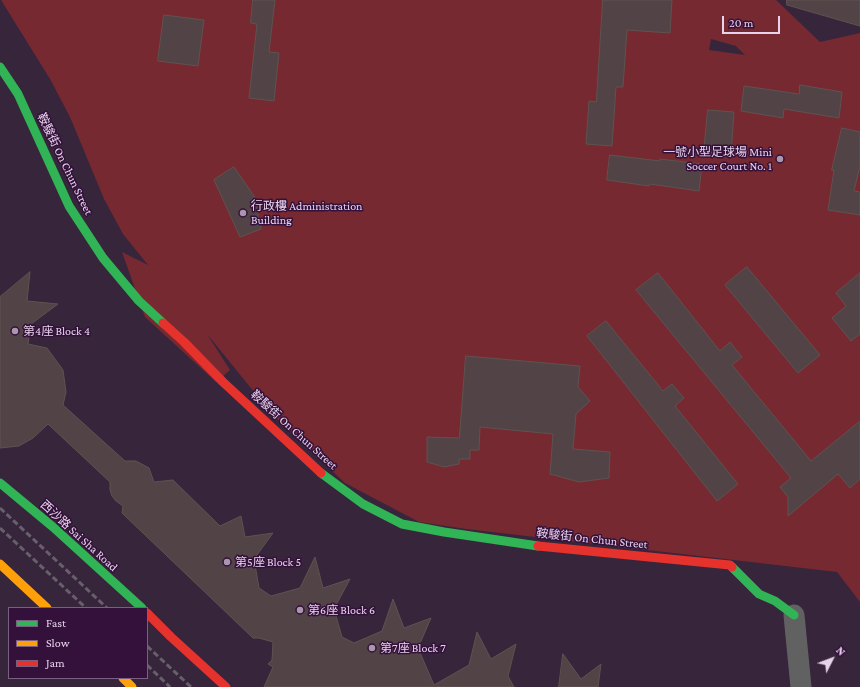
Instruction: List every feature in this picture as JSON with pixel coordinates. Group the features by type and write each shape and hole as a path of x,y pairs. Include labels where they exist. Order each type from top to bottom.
{"street":[{"name":"鞍駿街 On Chun Street","path":"0,67 18,94 69,206 103,258 139,301 184,342 318,471 364,504 402,524 444,532 546,547 730,565 759,594 775,601 794,615"},
{"name":"西沙路 Sai Sha Road","path":"0,482 53,527 141,607"},
{"path":"0,564 46,607"},
{"path":"148,614 226,687"},
{"path":"794,615 802,687"},
{"path":"124,679 132,687"}],"shaded area":[{"path":"1,0 776,0 820,42 860,33 860,602 837,572 466,529 419,522 345,483 272,414 207,334 230,370 216,382 145,317 122,252 148,265 123,234 104,199 70,117 50,79","holes":["711,39 736,46 745,55 709,50"]}],"building":[{"path":"253,0 275,0 269,52 279,53 274,101 249,98 257,24 251,23"},
{"path":"603,0 672,0 670,33 627,30 623,87 616,87 612,146 586,144 589,101 596,102"},
{"path":"787,0 860,0 860,26 787,5"},
{"path":"164,15 204,20 198,66 158,61"},
{"path":"800,85 842,92 839,118 784,109 783,118 741,111 744,86 799,94"},
{"path":"708,110 734,112 731,154 704,152"},
{"path":"842,128 860,132 860,166 854,191 860,192 860,215 828,210 834,170 832,170"},
{"path":"610,155 702,164 699,191 607,180"},
{"name":"行政樓 Administration Building","path":"234,167 254,196 261,229 240,237 214,180"},
{"path":"747,267 820,355 798,373 725,285"},
{"path":"30,272 27,301 58,304 31,324 28,344 47,348 63,370 66,392 63,405 125,461 136,461 149,468 154,482 173,480 220,526 241,516 245,537 273,533 254,559 259,588 271,596 300,588 315,557 323,588 350,579 334,609 342,637 354,643 382,631 393,599 404,628 431,618 418,648 434,685 469,665 477,632 491,659 516,644 508,676 514,687 264,687 273,667 268,664 272,660 273,642 253,638 122,513 123,506 112,496 110,482 48,424 33,438 19,446 0,448 0,297"},
{"path":"658,273 720,351 730,342 742,357 732,365 811,461 860,421 860,479 850,488 838,474 788,516 788,497 780,487 791,478 636,290"},
{"path":"860,273 860,334 851,341 832,318 846,306 836,293"},
{"path":"606,321 663,391 672,384 684,398 675,406 738,484 717,501 587,336"},
{"path":"466,356 580,366 578,387 590,401 576,414 573,449 610,452 609,478 579,482 550,474 553,434 480,427 479,450 470,450 470,459 459,459 459,464 444,467 427,462 427,437 459,438"},
{"path":"563,654 581,679 601,664 598,687 559,687"}],"railway":[{"path":"0,508 106,607"},
{"path":"0,528 85,607"},
{"path":"148,647 191,687"},
{"path":"148,666 170,687"}],"traffic: fast":[{"path":"0,67 18,94 69,206 103,258 139,301 163,323"},
{"path":"321,473 363,504 402,524 538,546"},
{"path":"0,483 53,527 141,607"},
{"path":"732,567 759,594 775,601 794,615"}],"traffic: slow":[{"path":"0,564 46,607"},
{"path":"124,679 132,687"}],"traffic: jam":[{"path":"163,323 223,382 321,473"},
{"path":"538,546 730,565 732,567"},
{"path":"148,614 226,687"}],"place":[{"name":"一號小型足球場 Mini Soccer Court No. 1","path":"780,159"},
{"name":"行政樓 Administration Building","path":"243,213"},
{"name":"第4座 Block 4","path":"15,331"},
{"name":"第5座 Block 5","path":"227,562"},
{"name":"第6座 Block 6","path":"300,610"},
{"name":"第7座 Block 7","path":"372,648"}]}
